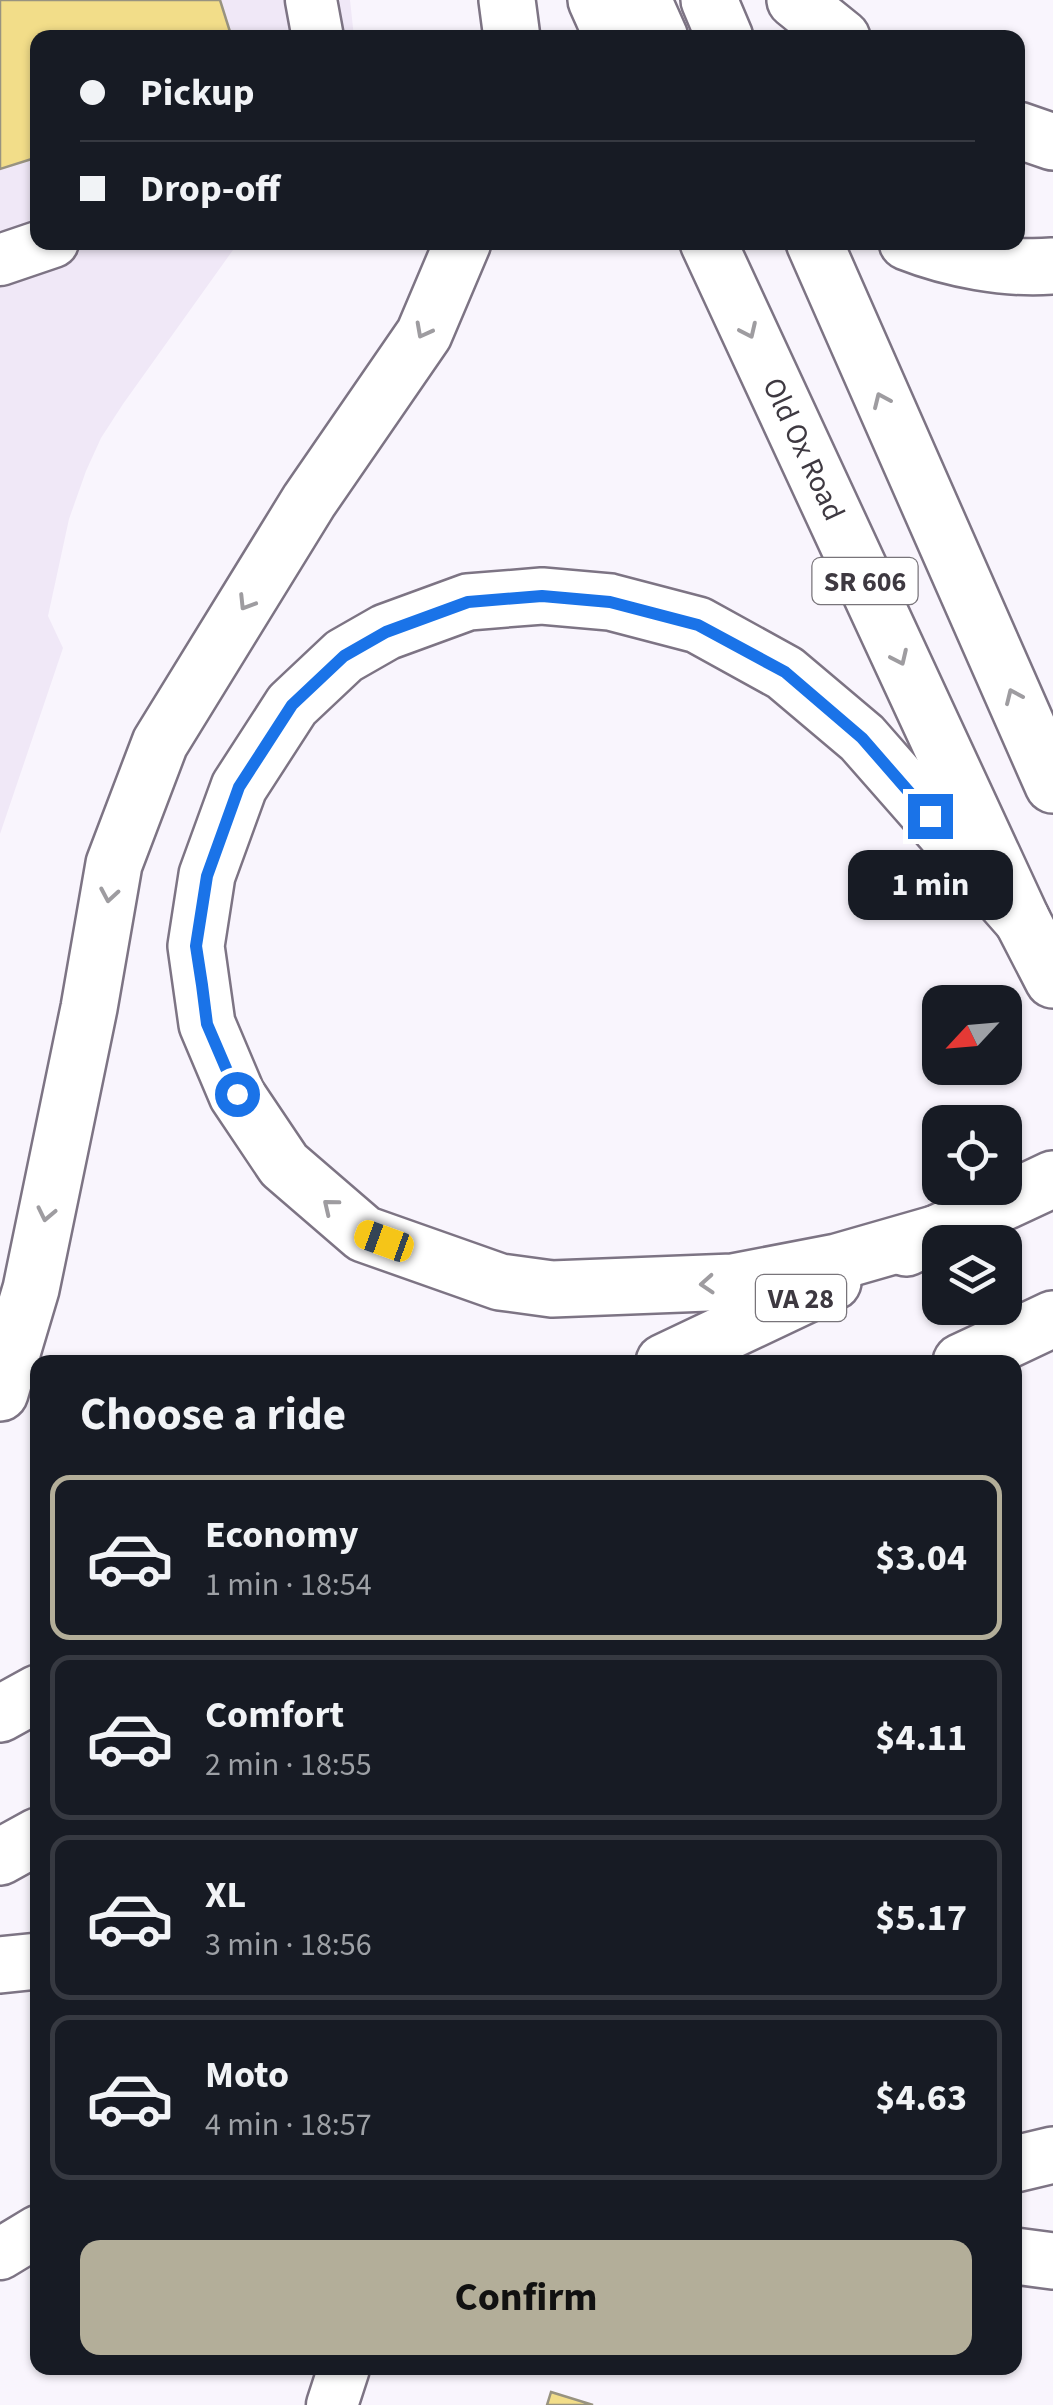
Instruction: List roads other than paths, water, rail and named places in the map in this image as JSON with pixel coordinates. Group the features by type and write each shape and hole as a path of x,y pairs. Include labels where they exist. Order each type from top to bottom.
{"main road":[{"path":"507,0 511,30"},
{"path":"596,0 609,30"},
{"path":"643,0 656,30"},
{"path":"709,0 722,30"},
{"path":"795,0 832,30"},
{"path":"1025,132 1053,142"},
{"path":"0,1394 31,1289 89,1008 114,864 160,742 310,501 424,334 461,250"},
{"name":"Old Ox Road","path":"712,250 1053,980"},
{"name":"SR 606","path":"818,250 1053,786"},
{"path":"927,250 1033,268 1053,266"},
{"path":"922,1237 838,1262 733,1282 552,1288 500,1282 364,1234 284,1166 237,1094 207,1024 196,946 207,876 239,787 292,705 344,656 386,632 468,602 542,596 610,602 698,625 785,672 862,738 1022,920"},
{"name":"VA 28","path":"953,1225 1053,1179"},
{"name":"VA 28","path":"679,1355 922,1240"},
{"path":"979,1355 1024,1338"},
{"path":"0,1714 30,1697"},
{"path":"0,1857 30,1840"},
{"path":"0,1964 30,1962"},
{"path":"1022,2162 1053,2155"},
{"path":"1022,2257 1053,2260"}],"lane":[{"path":"310,0 316,30"},
{"path":"0,260 30,250"},
{"path":"0,2254 30,2235"},
{"path":"332,2405 342,2375"}]}
